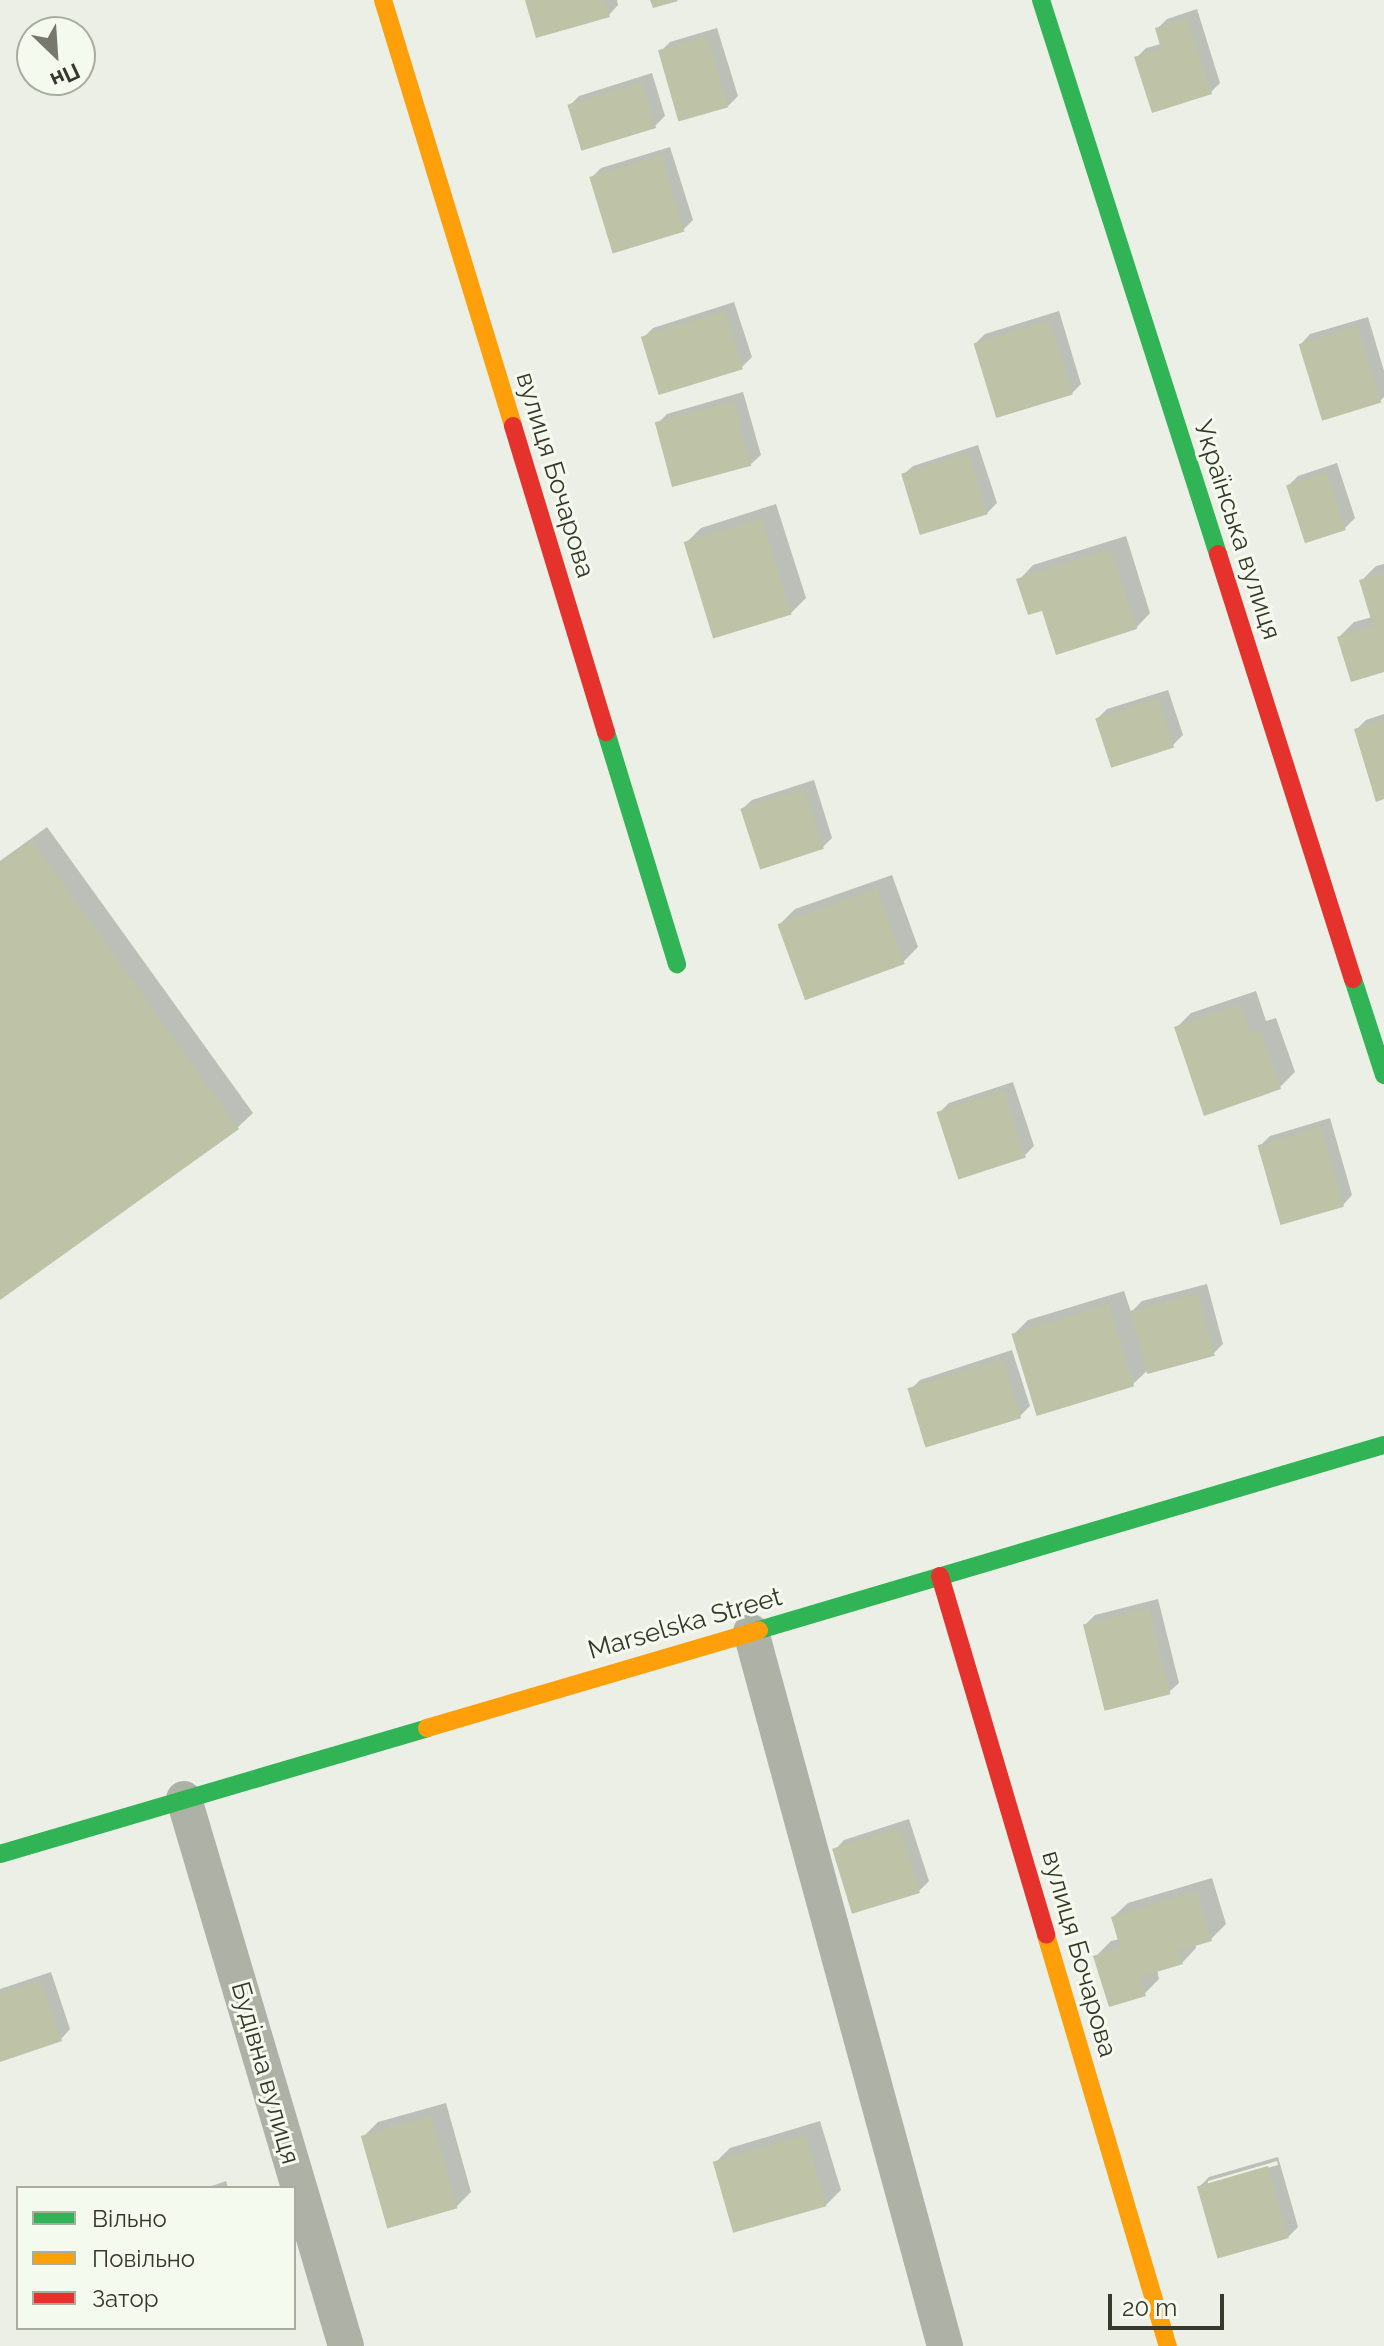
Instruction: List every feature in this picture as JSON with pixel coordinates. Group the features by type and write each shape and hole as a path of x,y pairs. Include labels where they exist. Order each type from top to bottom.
{"street":[{"name":"вулиця Бочарова","path":"383,0 677,964"},
{"name":"Українська вулиця","path":"1041,0 1384,1075"},
{"name":"Marselska Street","path":"0,1854 1384,1445"},
{"name":"вулиця Бочарова","path":"940,1576 1168,2346"},
{"path":"751,1632 945,2346"},
{"name":"Будівна вулиця","path":"184,1799 346,2346"}],"building":[{"path":"525,0 605,0 610,17 536,38"},
{"path":"650,0 677,0 678,1 653,8"},
{"path":"1187,18 1212,94 1152,113 1134,57 1161,49 1155,28"},
{"path":"708,36 728,107 678,121 658,50"},
{"path":"642,82 656,128 581,151 567,105"},
{"path":"661,155 684,232 613,253 589,177"},
{"path":"725,311 743,369 659,395 641,337"},
{"path":"1050,320 1073,395 996,418 973,343"},
{"path":"1358,326 1381,403 1322,421 1299,344"},
{"path":"734,401 751,466 672,487 655,422"},
{"path":"969,453 988,514 920,535 901,474"},
{"path":"1327,472 1346,530 1305,543 1286,485"},
{"path":"762,518 792,615 713,639 684,542"},
{"path":"1111,549 1137,629 1056,655 1042,611 1028,615 1016,579"},
{"path":"1384,573 1384,672 1351,682 1337,637 1373,626 1359,580"},
{"path":"1158,698 1174,747 1111,768 1095,718"},
{"path":"1384,720 1384,799 1376,802 1354,729"},
{"path":"804,788 824,849 760,870 740,809"},
{"path":"32,840 239,1129 0,1300 0,863"},
{"path":"877,888 905,964 805,1000 777,924"},
{"path":"1241,1004 1251,1034 1261,1031 1281,1089 1204,1116 1174,1027"},
{"path":"1004,1090 1026,1158 958,1179 936,1112"},
{"path":"1321,1127 1344,1207 1280,1225 1258,1145"},
{"path":"1198,1293 1215,1356 1147,1374 1130,1311"},
{"path":"1109,1304 1134,1386 1037,1416 1011,1334"},
{"path":"1003,1359 1021,1418 925,1448 907,1388"},
{"path":"1149,1608 1171,1694 1105,1711 1083,1624"},
{"path":"900,1828 920,1893 852,1914 832,1849"},
{"path":"1197,1891 1212,1941 1178,1951 1183,1964 1140,1977 1146,1996 1109,2007 1093,1956 1120,1947 1111,1917"},
{"path":"41,1980 62,2041 0,2062 0,1994"},
{"path":"431,2116 457,2208 387,2228 361,2136"},
{"path":"806,2135 826,2206 733,2233 713,2162"},
{"path":"1268,2166 1289,2238 1218,2258 1197,2186"}],"traffic: fast":[{"path":"1041,0 1218,554"},
{"path":"606,732 677,964"},
{"path":"1353,979 1384,1075"},
{"path":"759,1630 1384,1445"},
{"path":"0,1854 427,1728"}],"traffic: slow":[{"path":"383,0 513,426"},
{"path":"427,1728 759,1630"},
{"path":"1046,1935 1168,2346"}],"traffic: jam":[{"path":"513,426 606,732"},
{"path":"1218,554 1353,979"},
{"path":"940,1576 1046,1935"}]}
